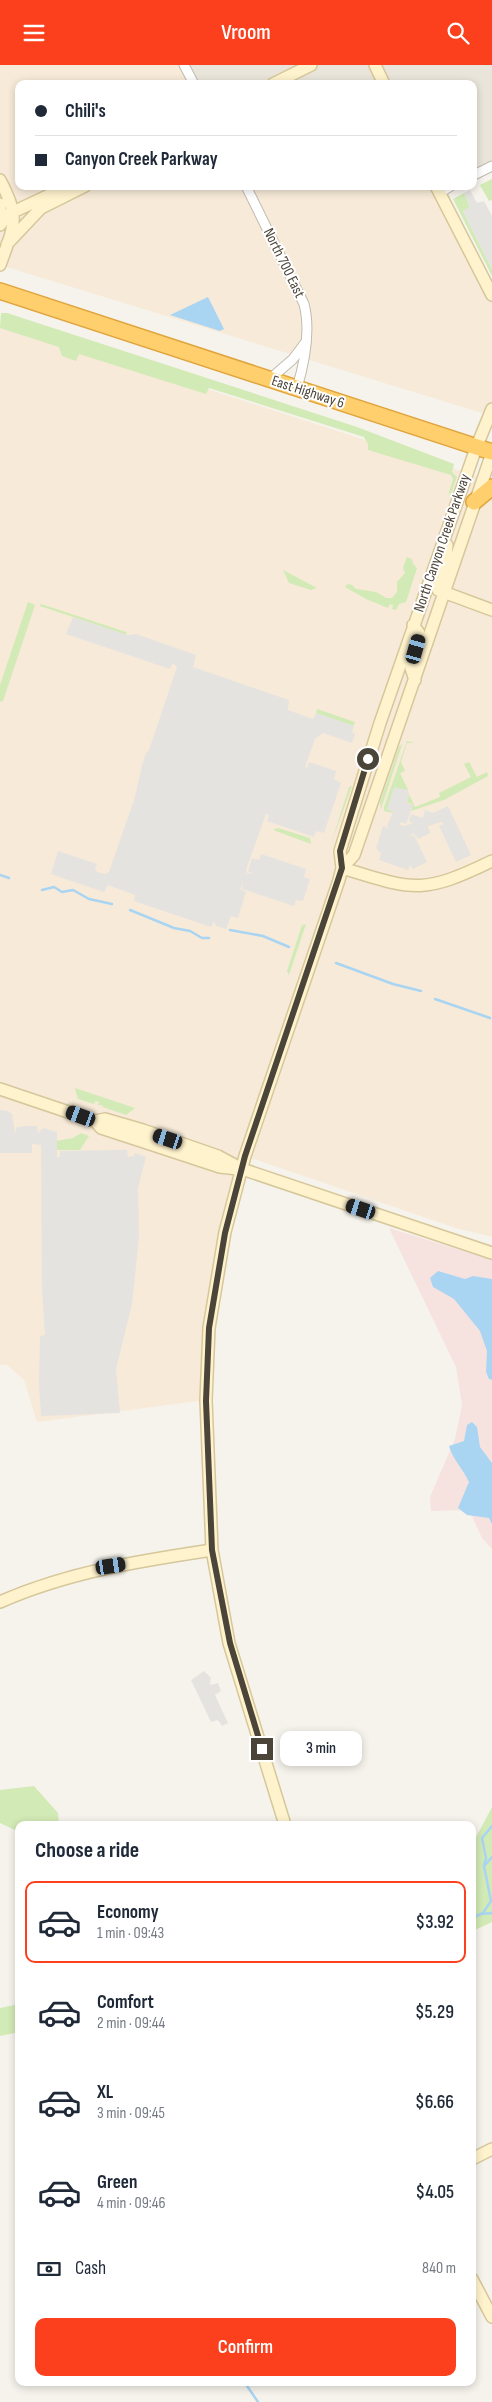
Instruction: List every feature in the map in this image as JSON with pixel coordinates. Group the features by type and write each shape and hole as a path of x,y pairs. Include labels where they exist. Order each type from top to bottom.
{"highway":[{"name":"East Highway 6","path":"0,291 492,452"},
{"path":"474,503 492,487"}],"main road":[{"path":"280,80 311,65"},
{"path":"375,65 382,80"},
{"path":"0,180 14,212 0,265"},
{"path":"0,224 3,219 14,212 60,190"},
{"path":"0,224 0,205 14,212 41,208 77,190"},
{"path":"438,190 492,295"},
{"path":"7,193 16,198 26,199 54,193"},
{"path":"7,244 41,208"},
{"name":"North Canyon Creek Parkway","path":"342,868 340,851 380,723 476,448 492,409"},
{"name":"North Canyon Creek Parkway","path":"284,1821 230,1643 212,1550 206,1401 209,1328 225,1233 242,1169 342,868 354,855 445,594 492,452"},
{"path":"444,539 447,552 436,587 439,592 492,610"},
{"path":"413,625 419,633 410,668 415,680"},
{"path":"342,868 397,885 414,887 452,880 492,861"},
{"path":"0,1089 95,1121 106,1119 143,1130 218,1156 242,1169 492,1253"},
{"path":"95,1121 101,1128 144,1143 220,1167 242,1169"},
{"path":"0,1602 46,1584 111,1566 212,1550"},
{"path":"476,2157 492,2149"},
{"path":"476,2287 492,2317"}],"street":[{"path":"184,65 192,80"},
{"path":"477,174 492,166"},
{"name":"North 700 East","path":"248,190 302,299 309,322 304,364 296,388"},
{"path":"270,379 293,359 305,343"}],"shaded area":[{"path":"0,65 184,65 192,80 15,80 15,190 438,190 492,295 492,416 0,265"},
{"path":"184,65 492,65 492,166 477,174 477,80 192,80"},
{"path":"470,190 477,203 484,201 492,216 492,269 463,211 470,207 464,193"},
{"path":"0,322 492,481 492,1237 456,1228 245,1156 212,1303 206,1400 37,1422 24,1380 7,1365 0,1365"},
{"path":"73,617 127,635 136,634 196,655 193,667 289,700 288,710 313,719 316,713 354,726 352,732 355,734 352,743 323,733 315,739 305,767 307,768 309,762 336,771 334,779 341,783 324,833 316,831 314,837 267,821 269,815 266,814 246,870 247,873 253,874 248,871 252,858 259,860 261,854 306,869 304,877 310,879 303,901 296,900 294,906 242,889 243,883 240,889 246,892 238,918 231,916 226,929 216,926 214,921 211,927 134,901 135,895 108,885 104,892 51,874 58,851 97,864 95,869 97,872 105,874 109,872 135,797 142,765 149,750 177,667 173,663 170,669 66,634"},
{"path":"394,787 408,790 407,803 413,805 406,824 400,822 400,825 405,826 413,823 409,821 411,814 423,818 425,810 433,813 448,806 471,855 456,862 439,826 444,824 441,822 428,826 430,833 418,839 414,833 408,836 414,835 427,862 413,869 410,865 408,870 379,860 381,853 376,848 383,826 389,829 387,826 393,812 387,809"},
{"path":"0,1110 8,1111 12,1114 15,1133 17,1127 27,1126 37,1126 38,1133 43,1128 57,1132 57,1157 60,1157 60,1151 127,1150 128,1157 134,1156 135,1153 146,1157 138,1188 139,1238 132,1304 116,1369 120,1413 41,1416 39,1385 40,1336 45,1335 42,1292 41,1145 32,1144 32,1153 0,1153"},
{"path":"389,1228 492,1260 492,1549 482,1538 469,1510 431,1511 430,1497 455,1439 462,1405 456,1367"},
{"path":"204,1671 211,1678 210,1685 218,1683 221,1691 215,1695 228,1723 222,1726 218,1720 211,1722 191,1680"}],"green space":[{"path":"492,179 492,200 489,201 480,185"},
{"path":"464,193 470,207 463,211 492,269 492,276 453,199"},
{"path":"1,313 7,313 357,427 454,464 452,472 457,477 450,497 449,492 453,479 451,475 368,450 368,444 364,437 209,388 206,394 79,354 76,361 62,356 59,347 0,328"},
{"path":"407,557 412,559 413,564 417,568 406,602 399,604 396,610 392,609 393,605 390,604 388,608 366,599 345,587 347,584 352,585 356,589 376,592 386,598 392,598 397,592 397,582 405,573 403,568"},
{"path":"283,570 317,588 311,590 289,583"},
{"path":"28,602 35,605 3,701 0,702 0,685"},
{"path":"41,604 126,632 127,635 40,606"},
{"path":"317,709 355,722 353,726 316,713"},
{"path":"407,741 414,743 407,743 401,762 405,771 400,773 408,790 400,789 393,813 384,811 384,807"},
{"path":"403,743 381,809 380,802 399,747"},
{"path":"469,762 477,777 487,772 488,776 444,800 411,811 413,805 407,802 409,794 415,807 440,797 439,793 471,777 464,764"},
{"path":"352,786 331,844 349,787"},
{"path":"278,828 310,838 311,844 273,830"},
{"path":"306,924 289,975 287,971 302,925"},
{"path":"75,1088 135,1108 126,1115 98,1105 99,1102 95,1101 94,1104 78,1099"},
{"path":"81,1133 89,1136 80,1150 56,1150 56,1141 73,1138"},
{"path":"34,1786 58,1813 59,1821 15,1821 15,1830 0,1823 0,1790"},
{"path":"492,1807 492,1922 476,1930 476,1837"},
{"path":"15,2005 15,2033 0,2036 0,2008"}],"water":[{"path":"208,297 224,329 220,331 170,315"},
{"path":"438,1271 465,1279 473,1276 492,1279 492,1380 489,1379 486,1372 487,1351 480,1331 454,1299 433,1287 430,1278"},
{"path":"472,1422 477,1427 480,1447 492,1463 492,1524 489,1518 467,1515 458,1508 469,1482 449,1446 464,1441 467,1425"}],"waterway":[{"path":"0,875 9,878"},
{"path":"42,890 54,887 62,892 73,890 89,899 112,904"},
{"path":"130,910 174,928 190,931 202,938 209,938"},
{"path":"230,930 263,936 289,947"},
{"path":"336,963 393,984 421,991"},
{"path":"435,999 490,1018"},
{"path":"484,1865 486,1858 482,1838 492,1826"},
{"path":"476,1916 483,1913 491,1901 484,1866 492,1857"},
{"path":"481,1914 492,1913"},
{"path":"247,2386 258,2402"}],"route":[{"path":"262,1749 234,1660 212,1550 206,1401 209,1328 225,1233 245,1156 342,868 340,851 368,759"}]}
